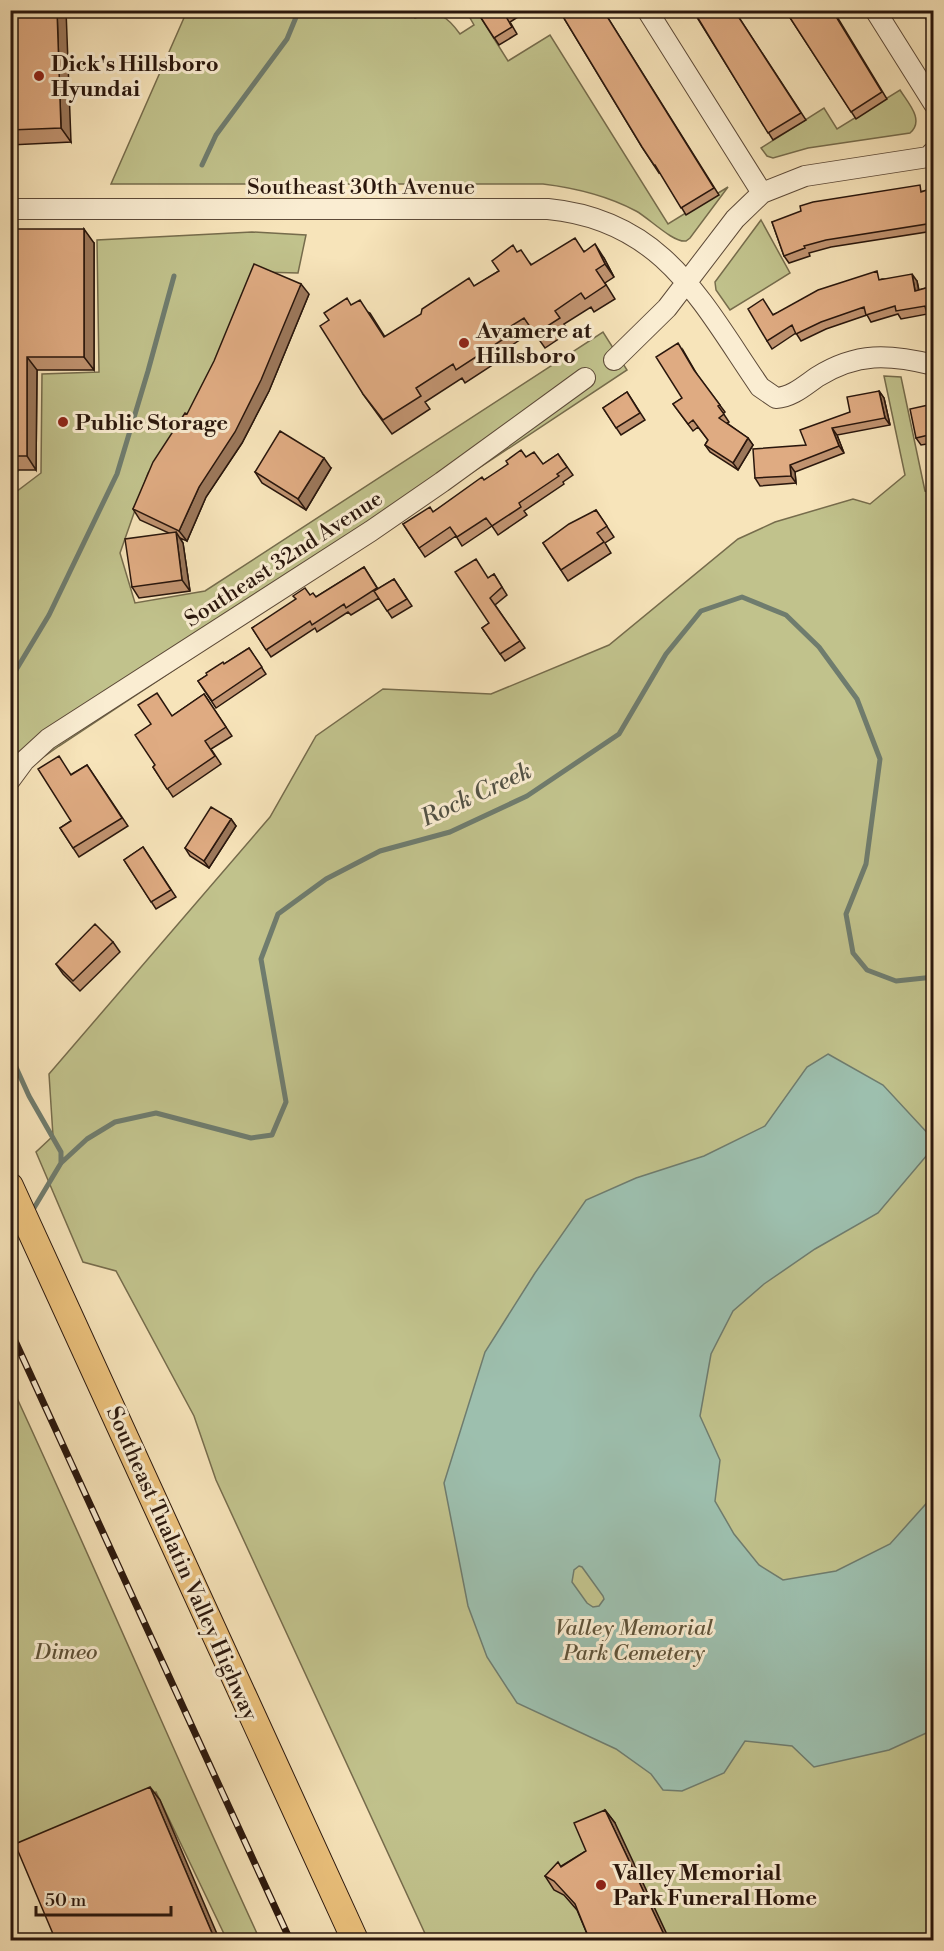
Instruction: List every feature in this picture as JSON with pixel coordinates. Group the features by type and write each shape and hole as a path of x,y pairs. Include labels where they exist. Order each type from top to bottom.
{"main road":[{"name":"Southeast Tualatin Valley Highway","path":"10,1186 355,1941"}],"street":[{"path":"647,10 762,193"},
{"path":"875,10 933,104"},
{"path":"614,360 667,308 735,219 762,193 805,176 928,157 933,151"},
{"name":"Southeast 30th Avenue","path":"10,209 548,209 571,212 601,219 632,234 666,260 688,283 760,387 776,398 785,397 834,367 850,361 885,356 933,365"},
{"name":"Southeast 32nd Avenue","path":"10,780 24,761 48,739 371,531 585,378"}],"green space":[{"path":"476,10 508,61 550,35 668,224 728,187 690,238 681,241 636,211 602,196 543,184 111,184 187,11 411,11 415,18 430,14 441,16 460,34 474,25 466,11"},
{"path":"900,90 916,117 916,123 910,133 808,148 773,158 767,156 761,148 824,108 837,129"},
{"path":"761,220 790,273 730,310 716,290 715,282"},
{"path":"252,232 306,235 298,273 259,272 190,416 148,473 120,553 135,603 205,591 603,332 627,370 59,746 18,775 11,786 11,506 16,492 41,473 42,374 99,372 97,240"},
{"name":"Valley Memorial Park Cemetery","path":"884,376 901,377 925,491 934,493 933,1940 428,1940 216,1480 194,1416 116,1271 83,1262 36,1152 53,1136 49,1074 270,817 316,736 383,689 491,694 609,645 738,539 775,522 853,499 870,504 905,475"},
{"name":"Dimeo","path":"10,1383 260,1940 227,1940 156,1792 11,1855"}],"shaded area":[{"path":"828,1054 883,1085 933,1139 933,1148 878,1213 815,1249 764,1284 733,1311 711,1354 700,1416 720,1460 715,1501 734,1534 759,1565 783,1580 836,1571 890,1544 933,1496 933,1730 889,1750 814,1767 792,1746 745,1741 724,1773 682,1791 663,1790 651,1774 616,1749 517,1703 487,1657 468,1606 444,1483 485,1352 535,1273 586,1200 636,1178 704,1156 765,1126 807,1067","holes":["579,1566 603,1596 604,1599 599,1606 593,1607 587,1603 572,1582 574,1570"]}],"building":[{"name":"Dick's Hillsboro Hyundai","path":"10,10 57,10 61,128 10,130"},
{"path":"476,10 513,10 505,15 512,27 494,38"},
{"path":"559,10 603,10 714,188 681,208"},
{"path":"693,10 734,10 801,113 768,133"},
{"path":"785,10 832,10 882,92 851,112"},
{"path":"921,10 933,10 933,34 930,26"},
{"path":"920,185 921,192 933,188 933,223 826,240 804,246 805,248 784,256 772,222 801,211 800,206"},
{"path":"10,229 84,229 84,357 27,357 27,456 10,456"},
{"name":"Avamere at Hillsboro","path":"575,238 584,252 595,244 605,264 596,270 606,285 585,299 581,293 555,311 560,318 535,334 524,318 498,334 502,340 456,370 453,364 416,388 421,396 383,420 363,394 320,326 329,320 324,313 347,298 351,305 360,300 384,337 421,314 422,309 469,278 474,286 499,271 492,261 513,245 517,252 521,250 531,265"},
{"path":"254,264 301,284 261,380 235,432 199,487 179,531 133,509 153,462 185,413 187,414 214,361"},
{"path":"877,271 879,280 912,274 915,291 933,286 933,316 928,318 925,306 896,311 895,306 866,315 864,307 821,322 796,334 792,325 767,341 748,309 763,299 773,315 818,290"},
{"path":"678,343 694,370 720,405 718,406 724,414 719,418 748,438 733,463 705,445 708,440 693,420 688,424 673,404 682,398 656,357"},
{"path":"879,391 885,418 832,428 839,446 790,465 791,476 755,478 753,449 806,445 800,430 850,412 847,397"},
{"path":"627,392 640,413 616,428 603,408"},
{"path":"933,404 933,434 916,438 910,409"},
{"path":"280,431 324,458 298,499 255,472"},
{"path":"521,450 526,457 534,452 543,464 558,454 567,467 557,474 559,476 519,503 521,507 492,526 486,518 457,537 450,527 419,548 403,524 430,507 433,512 482,477 484,480 508,464 506,461"},
{"path":"596,510 607,526 597,533 604,542 561,570 543,543 569,524"},
{"path":"176,532 182,580 132,587 125,539"},
{"path":"476,559 488,578 494,574 502,587 490,598 520,641 500,654 482,628 489,623 455,572"},
{"path":"364,567 377,588 346,608 344,604 312,625 310,621 266,650 252,628 296,599 293,596 305,588 310,595 313,593 316,597"},
{"path":"394,579 407,599 387,611 374,591"},
{"path":"249,648 262,667 212,701 198,681 223,662 224,664"},
{"path":"157,693 172,716 204,694 226,727 205,741 215,756 167,789 153,767 155,765 135,735 151,724 138,705"},
{"path":"59,756 71,775 87,765 122,818 73,848 60,828 71,821 38,769"},
{"path":"211,807 231,819 204,861 185,848"},
{"path":"143,847 171,890 151,902 124,860"},
{"path":"95,924 113,942 73,981 56,964"},
{"path":"150,1787 215,1940 56,1941 15,1844"},
{"name":"Valley Memorial Park Funeral Home","path":"605,1810 667,1941 588,1941 575,1904 554,1881 545,1876 558,1862 561,1867 586,1851 574,1823"}],"waterway":[{"path":"202,165 216,135 287,39 299,10"},
{"path":"10,680 49,615 117,474 174,276"},
{"name":"Rock Creek","path":"31,1213 61,1163 87,1139 115,1122 156,1113 251,1138 272,1135 286,1102 261,959 278,914 326,879 380,851 450,832 527,796 619,734 666,654 701,611 742,597 786,615 819,647 857,699 880,759 866,864 846,914 853,953 867,970 896,981 934,977"},
{"path":"10,1054 29,1096 61,1152 61,1163"},
{"name":"Rock Creek","path":"10,1247 21,1229"}],"railway":[{"path":"10,1330 290,1940"}],"place":[{"name":"Dick's Hillsboro Hyundai","path":"39,76"},
{"name":"Avamere at Hillsboro","path":"464,343"},
{"name":"Public Storage","path":"63,422"},
{"name":"Valley Memorial Park Funeral Home","path":"601,1885"}]}
